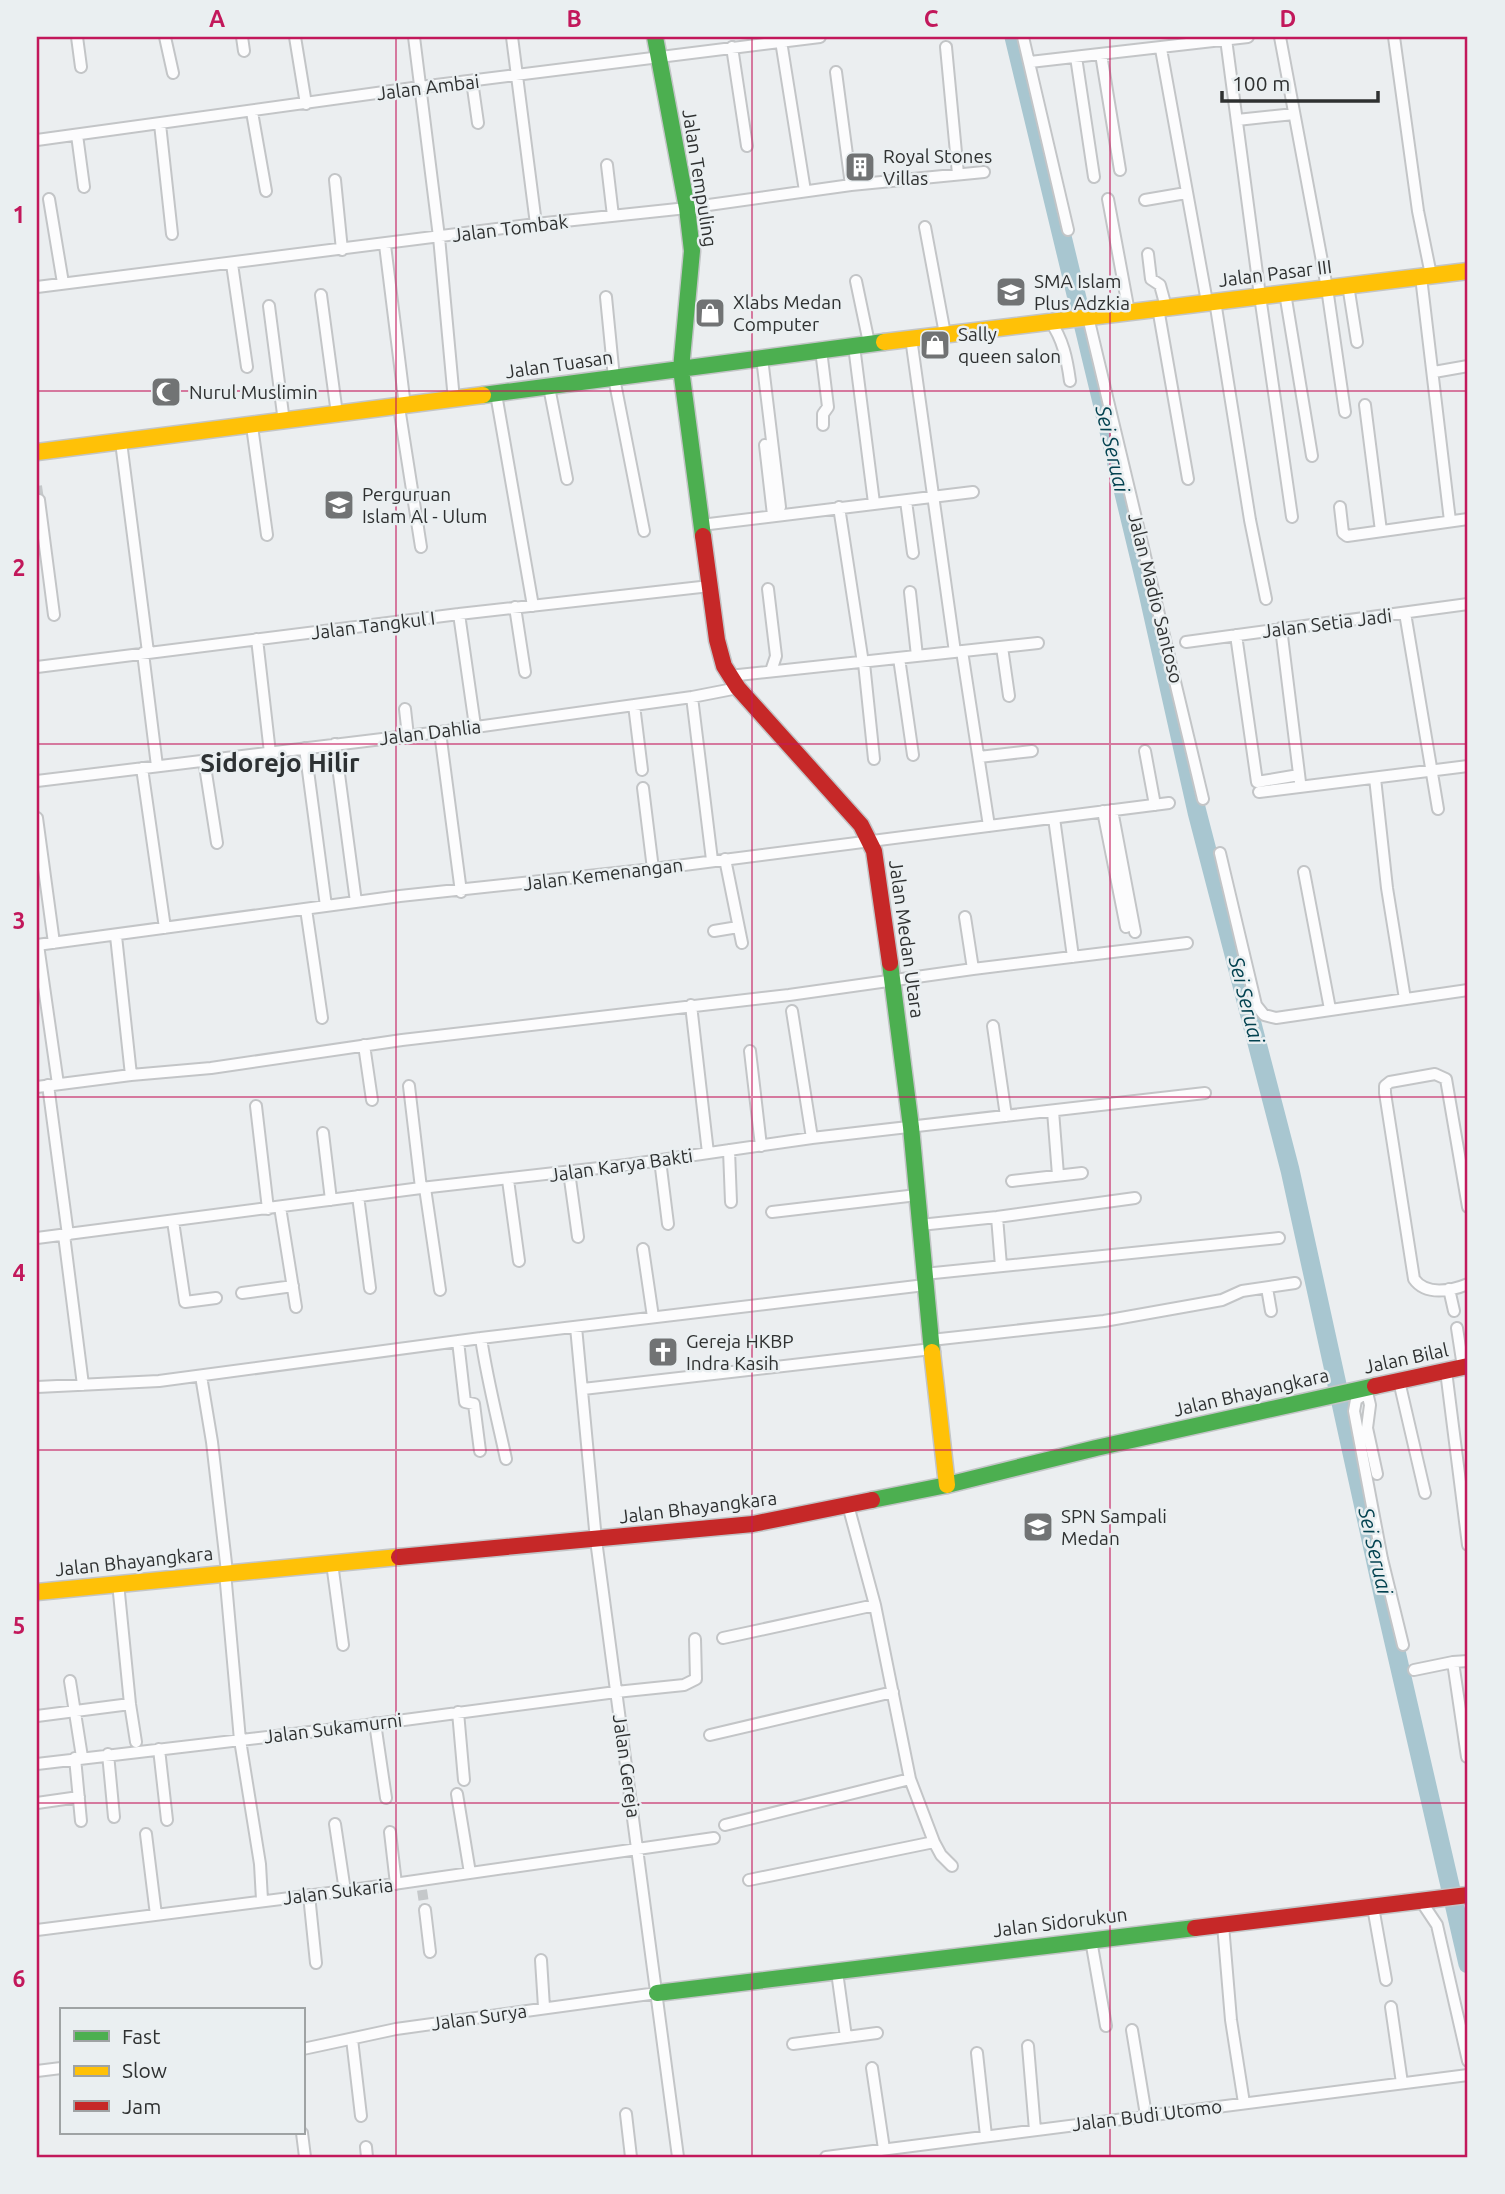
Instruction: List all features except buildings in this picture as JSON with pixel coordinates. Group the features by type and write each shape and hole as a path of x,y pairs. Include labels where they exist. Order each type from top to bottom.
{"street":[{"path":"77,37 80,66"},
{"path":"165,37 173,73"},
{"path":"242,37 244,51"},
{"path":"295,37 306,104"},
{"path":"414,37 439,237 454,400"},
{"path":"512,37 536,224"},
{"name":"Jalan Tempuling","path":"655,37 687,208 692,251 681,369"},
{"name":"Jalan Ambai","path":"37,140 732,47 763,40 820,37"},
{"path":"1023,37 1068,230"},
{"path":"1030,62 1247,37"},
{"path":"1280,37 1326,288 1345,412"},
{"path":"1394,37 1426,276 1450,521"},
{"path":"1226,39 1292,517"},
{"path":"781,41 805,191"},
{"path":"732,47 747,146"},
{"path":"946,47 958,174"},
{"path":"1161,48 1186,193 1211,302 1266,598"},
{"path":"1101,54 1120,170"},
{"path":"1076,57 1094,177"},
{"path":"836,72 850,185"},
{"path":"472,81 478,123"},
{"path":"253,112 266,191"},
{"path":"1237,120 1294,114"},
{"path":"160,124 173,234"},
{"path":"77,135 84,187"},
{"path":"607,164 613,216"},
{"name":"Jalan Tombak","path":"37,287 536,224 687,208 850,185 984,172"},
{"path":"335,180 342,250"},
{"path":"1145,200 1186,193"},
{"path":"50,199 62,283"},
{"path":"1108,199 1129,312"},
{"path":"925,227 945,334"},
{"path":"384,245 421,547"},
{"path":"1148,254 1151,279 1160,285 1188,479"},
{"path":"232,264 247,367"},
{"name":"Jalan Pasar III","path":"1087,317 1468,271"},
{"path":"856,281 874,503"},
{"path":"1348,285 1357,342"},
{"path":"1285,293 1312,456"},
{"path":"321,296 337,414"},
{"path":"606,297 614,378 644,531"},
{"path":"269,306 284,422"},
{"name":"Jalan Tuasan","path":"37,452 1087,317"},
{"name":"Jalan Madio Santoso","path":"1087,317 1203,799"},
{"path":"1057,320 1070,381"},
{"path":"911,338 934,497 989,826"},
{"path":"821,350 828,407 823,414 823,425"},
{"path":"762,358 777,511"},
{"path":"1434,372 1468,366"},
{"name":"Jalan Medan Utara","path":"681,369 718,647 734,682 861,825 871,842 881,888 911,1127 924,1280 947,1485"},
{"path":"549,387 567,478"},
{"path":"496,394 533,606"},
{"path":"1365,405 1381,531"},
{"path":"252,426 267,535"},
{"path":"121,442 157,766"},
{"path":"765,445 777,511"},
{"path":"701,525 777,511 973,492"},
{"path":"39,500 54,615"},
{"path":"906,500 913,553"},
{"path":"839,507 863,663 874,759"},
{"path":"1340,507 1345,535 1468,519"},
{"name":"Jalan Tangkul I","path":"37,667 515,607 710,586"},
{"path":"768,589 776,656 771,671"},
{"path":"910,592 917,656"},
{"name":"Jalan Setia Jadi","path":"1186,642 1468,604"},
{"path":"515,607 525,672"},
{"path":"1405,612 1438,809"},
{"path":"459,614 475,726"},
{"path":"1282,628 1299,780"},
{"path":"1236,635 1258,782 1376,778 1468,766"},
{"path":"257,639 270,753"},
{"name":"Jalan Dahlia","path":"37,781 440,732 692,697 771,671 1038,643"},
{"path":"1002,647 1009,696"},
{"path":"899,658 913,755"},
{"path":"692,697 712,860"},
{"path":"634,705 642,770"},
{"path":"405,709 408,736"},
{"path":"440,732 461,891"},
{"path":"335,744 356,902"},
{"path":"305,748 326,906"},
{"path":"979,757 1032,751"},
{"path":"1145,751 1155,805"},
{"path":"204,760 217,843"},
{"path":"142,768 165,928"},
{"path":"1376,778 1387,888 1405,999"},
{"path":"1259,792 1299,780"},
{"path":"643,788 653,869"},
{"name":"Jalan Kemenangan","path":"37,945 356,902 653,869 1169,803"},
{"path":"1108,811 1130,930"},
{"path":"37,818 54,943"},
{"path":"1054,818 1073,957"},
{"path":"1220,853 1258,1010 1264,1015 1276,1018 1468,990"},
{"path":"725,859 742,943"},
{"path":"1304,872 1330,1009"},
{"path":"306,909 321,1018"},
{"path":"965,917 973,969"},
{"path":"714,931 738,927"},
{"path":"116,936 131,1074"},
{"path":"47,1085 131,1074 211,1068 364,1045 789,995 892,979 1188,943"},
{"path":"37,945 47,1085 83,1385"},
{"path":"691,1005 708,1153"},
{"path":"792,1011 812,1138"},
{"path":"993,1026 1006,1116"},
{"path":"364,1045 372,1100"},
{"path":"750,1051 761,1146"},
{"path":"1468,1207 1446,1079 1435,1074 1390,1082 1385,1086 1385,1093 1414,1279 1426,1289 1449,1289 1468,1284"},
{"path":"409,1086 440,1290"},
{"name":"Jalan Karya Bakti","path":"37,1238 358,1196 508,1180 812,1138 1205,1094"},
{"path":"256,1106 268,1209"},
{"path":"1053,1111 1058,1175"},
{"path":"323,1133 331,1200"},
{"path":"729,1150 732,1202"},
{"path":"660,1160 668,1224"},
{"path":"569,1172 578,1237"},
{"path":"1013,1181 1082,1173"},
{"path":"508,1180 519,1261"},
{"path":"772,1212 917,1195"},
{"path":"358,1196 370,1288"},
{"path":"920,1225 1135,1198"},
{"path":"280,1207 296,1307"},
{"path":"997,1217 1001,1266"},
{"path":"173,1221 185,1302 216,1298"},
{"path":"37,1387 159,1381 201,1376 653,1318 924,1280 1001,1266 1279,1238"},
{"path":"643,1249 653,1318"},
{"path":"583,1389 1104,1321 1222,1300 1242,1291 1295,1283"},
{"path":"242,1293 293,1286"},
{"path":"1267,1288 1271,1311"},
{"path":"1449,1289 1454,1311"},
{"name":"Jalan Gereja","path":"576,1327 596,1540 678,2157"},
{"path":"1457,1328 1466,1366"},
{"path":"481,1338 489,1390 494,1399 506,1458"},
{"path":"458,1341 465,1402 474,1404 480,1451"},
{"name":"Jalan Bilal","path":"1362,1390 1466,1366"},
{"path":"1446,1371 1468,1545"},
{"path":"201,1376 212,1442 226,1572 240,1740 260,1864 262,1900"},
{"path":"1399,1381 1425,1493"},
{"path":"1362,1390 1370,1405 1367,1428 1377,1474"},
{"path":"1362,1390 1354,1411 1382,1559 1403,1645"},
{"name":"Jalan Bhayangkara","path":"37,1592 226,1572 720,1528 947,1485 1096,1448 1362,1390"},
{"path":"848,1505 875,1605 911,1779 934,1842 941,1855 952,1866"},
{"path":"332,1563 343,1645"},
{"path":"118,1583 136,1742"},
{"path":"723,1638 875,1605"},
{"name":"Jalan Sukamurni","path":"37,1764 692,1683 696,1674 695,1639"},
{"path":"1414,1670 1468,1661"},
{"path":"1453,1662 1467,1757"},
{"path":"71,1681 81,1821"},
{"path":"710,1735 893,1692"},
{"path":"37,1716 130,1704"},
{"path":"458,1712 464,1780"},
{"path":"375,1723 387,1798"},
{"path":"159,1748 167,1821"},
{"path":"108,1754 114,1817"},
{"path":"725,1825 911,1779"},
{"path":"457,1794 470,1873"},
{"path":"37,1803 79,1797"},
{"path":"335,1824 345,1891"},
{"path":"390,1832 396,1884"},
{"path":"146,1833 156,1915"},
{"name":"Jalan Sukaria","path":"37,1930 396,1884 421,1885 470,1873 714,1838"},
{"path":"749,1880 934,1842"},
{"path":"309,1895 316,1963"},
{"name":"Jalan Sidorukun","path":"657,1993 1464,1896"},
{"path":"1425,1900 1437,1926 1468,2061"},
{"path":"1373,1907 1386,1980"},
{"path":"425,1910 430,1952"},
{"path":"1223,1925 1231,2020 1244,2103"},
{"path":"1091,1940 1107,2026"},
{"path":"541,1960 544,2007"},
{"path":"837,1972 846,2037"},
{"name":"Jalan Surya","path":"304,2049 396,2029 657,1993"},
{"path":"1391,2007 1402,2083"},
{"path":"1132,2030 1146,2115"},
{"path":"793,2043 877,2033"},
{"path":"352,2039 361,2116"},
{"path":"1028,2046 1035,2130"},
{"path":"977,2053 986,2136"},
{"path":"37,2071 60,2068"},
{"path":"873,2068 884,2150"},
{"name":"Jalan Budi Utomo","path":"826,2157 1468,2075"},
{"path":"626,2114 631,2157"},
{"path":"302,2134 305,2157"}],"waterway":[{"name":"Sei Seruai","path":"1014,37 1148,593 1197,812 1290,1170 1384,1599 1468,1964"}],"tunnel":[{"path":"37,486 39,500"},
{"path":"422,1890 425,1910"}],"traffic: fast":[{"path":"655,37 687,208 692,251 681,369 703,536"},
{"path":"483,395 884,342"},
{"path":"890,963 911,1127 932,1352"},
{"path":"872,1500 1375,1386"},
{"path":"657,1993 1195,1928"}],"traffic: slow":[{"path":"884,342 1468,271"},
{"path":"37,452 483,395"},
{"path":"932,1352 947,1485"},
{"path":"37,1592 399,1557"}],"traffic: jam":[{"path":"703,536 717,640 724,666 738,688 861,825 874,851 890,963"},
{"path":"1375,1386 1468,1366"},
{"path":"399,1557 753,1524 872,1500"},
{"path":"1195,1928 1468,1895"}],"place":[{"name":"Royal Stones Villas","path":"860,167"},
{"name":"SMA Islam Plus Adzkia","path":"1011,292"},
{"name":"Xlabs Medan Computer","path":"710,313"},
{"name":"Sally queen salon","path":"935,345"},
{"name":"Nurul Muslimin","path":"166,392"},
{"name":"Perguruan Islam Al - Ulum","path":"339,505"},
{"name":"Gereja HKBP Indra Kasih","path":"663,1352"},
{"name":"SPN Sampali Medan","path":"1038,1527"}],"district":[{"name":"Sidorejo Hilir","path":"280,763"}]}
